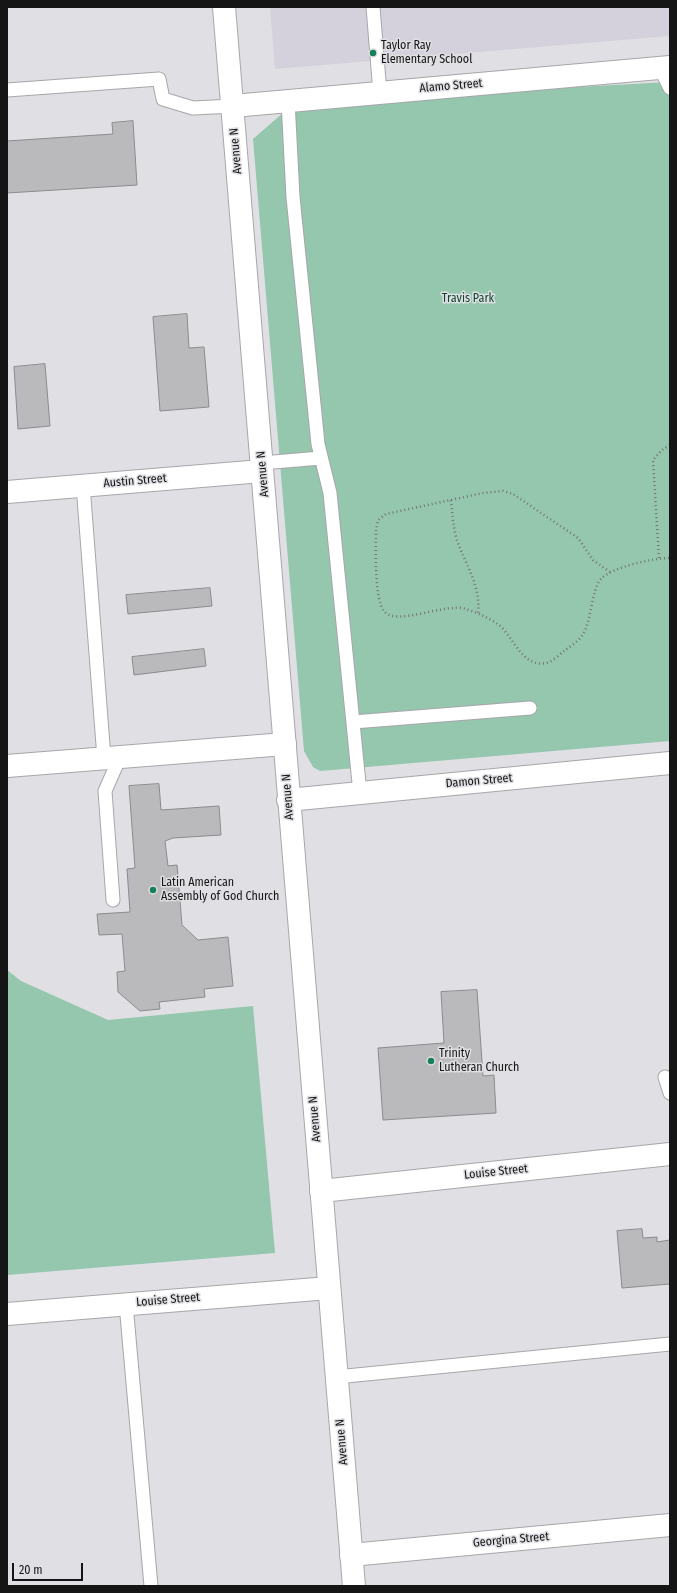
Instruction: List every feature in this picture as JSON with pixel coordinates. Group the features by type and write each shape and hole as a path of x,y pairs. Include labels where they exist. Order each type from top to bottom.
{"street":[{"name":"Avenue N","path":"224,7 285,744 288,800 354,1586"},
{"name":"Alamo Street","path":"233,106 665,68"},
{"name":"Austin Street","path":"7,492 262,467"},
{"path":"7,766 285,744"},
{"name":"Damon Street","path":"288,800 360,792 670,764"},
{"name":"Louise Street","path":"321,1191 670,1154"},
{"name":"Louise Street","path":"7,1314 329,1288"},
{"name":"Georgina Street","path":"351,1555 670,1525"}],"lane":[{"path":"373,7 380,93"},
{"path":"665,68 670,88"},
{"path":"7,90 159,79 163,99 194,108 233,106"},
{"path":"288,101 294,204 318,444 330,493 360,792"},
{"path":"262,467 321,458"},
{"path":"83,485 112,758 105,791 113,900"},
{"path":"353,722 530,708"},
{"path":"666,1077 670,1094"},
{"path":"126,1304 151,1586"},
{"path":"336,1377 670,1344"}],"path":[{"path":"659,558 653,460 662,450 670,445"},
{"path":"610,572 593,560 578,538 513,494 503,490 386,514 378,520 376,530 378,593 384,611 390,615 400,617 450,607 463,608 478,613 500,626 524,656 536,662 546,663 557,657 582,636 600,579 610,572 659,558 670,558"},
{"path":"451,500 452,518 456,538 476,586 478,613"}],"shaded area":[{"name":"Taylor Ray Elementary School","path":"270,7 670,7 670,36 275,69"}],"green space":[{"name":"Travis Park","path":"670,82 670,741 320,771 313,767 304,751 253,139 284,112 576,87"},
{"path":"7,970 21,981 108,1020 253,1006 275,1253 7,1275"}],"building":[{"path":"133,121 137,185 7,193 7,141 113,134 112,123"},
{"path":"187,314 189,348 204,347 209,407 160,411 153,317"},
{"path":"45,364 50,426 18,429 14,367"},
{"path":"210,588 212,606 128,614 126,595"},
{"path":"204,649 206,666 134,675 132,657"},
{"name":"Latin American Assembly of God Church","path":"159,784 161,810 219,806 221,835 173,838 165,841 168,866 177,865 182,925 198,940 228,937 233,986 204,989 205,997 159,1002 160,1009 140,1011 118,992 117,972 125,971 122,934 99,935 97,914 130,912 127,869 135,868 129,786"},
{"name":"Trinity Lutheran Church","path":"477,990 483,1076 494,1075 496,1113 383,1120 378,1048 444,1043 441,992"},
{"path":"642,1229 643,1238 657,1237 657,1242 670,1240 670,1284 622,1288 617,1231"}],"place":[{"name":"Taylor Ray Elementary School","path":"373,53"},
{"name":"Latin American Assembly of God Church","path":"153,890"},
{"name":"Trinity Lutheran Church","path":"431,1061"}]}
